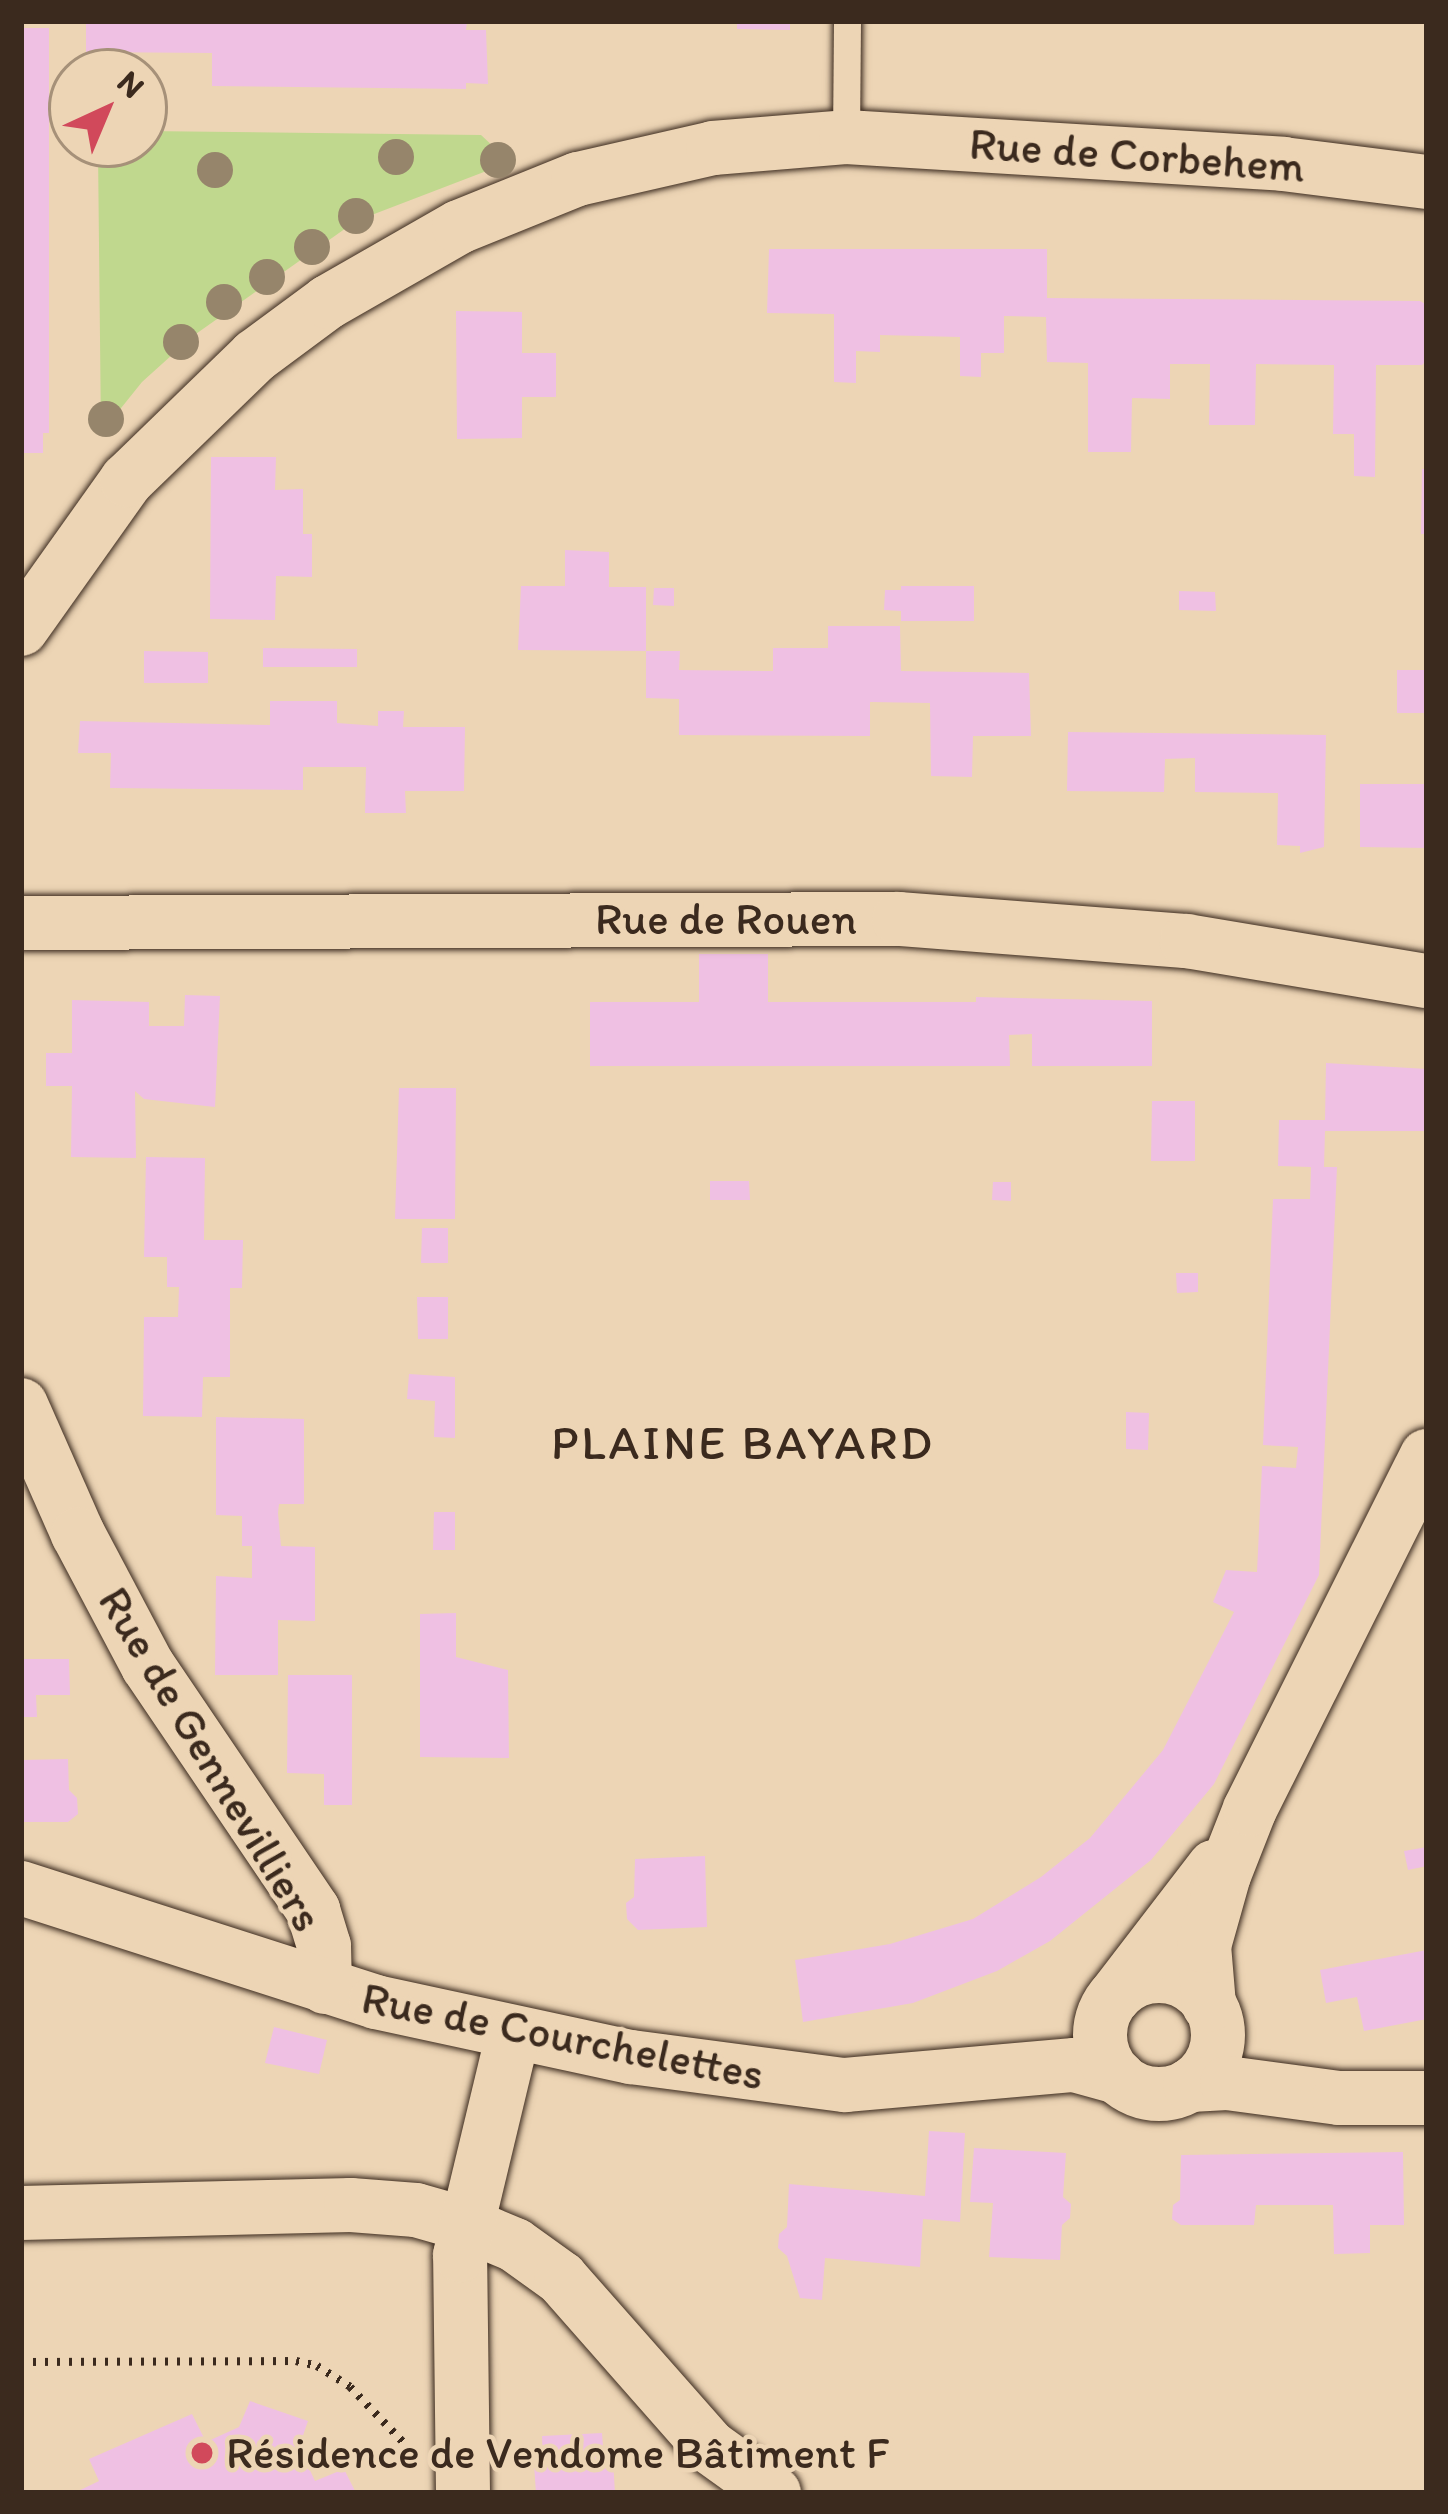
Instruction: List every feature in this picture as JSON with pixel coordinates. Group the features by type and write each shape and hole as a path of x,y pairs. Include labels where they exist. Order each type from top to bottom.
{"street":[{"name":"Rue de Corbehem","path":"21,629 103,510 157,446 255,356 368,278 458,226 578,179 713,148 846,137 1261,162 1427,182"},
{"name":"Rue de Rouen","path":"21,923 918,920 1186,940 1427,981"},
{"name":"Rue de Gennevilliers","path":"21,1405 77,1534 148,1666 313,1910 324,1946 325,1987"},
{"path":"1427,1456 1250,1809 1215,1865 1115,1996 1100,2028 1103,2054 1118,2077 1132,2088 1157,2094 1190,2085 1227,2083 1339,2098 1427,2098"},
{"path":"1190,2085 1210,2065 1216,2048 1204,1946 1250,1809"},
{"name":"Rue de Courchelettes","path":"21,1888 325,1987 513,2035 802,2082 892,2084 1074,2065 1118,2077"},
{"path":"1115,1996 1137,1980 1164,1977 1190,1985 1209,2005"},
{"path":"463,2493 459,2304 465,2224 513,2035"},
{"path":"21,2213 351,2205 399,2207 465,2224 515,2245 561,2278 710,2447 774,2493"}],"lane":[{"path":"846,137 847,21"}],"path":[{"path":"21,2362 296,2361 317,2366 350,2386 405,2444"}],"green space":[{"path":"168,131 481,135 510,162 356,221 193,336 142,382 101,433 98,168 168,168"}],"building":[{"path":"86,21 467,22 466,30 486,30 488,84 466,83 466,89 212,86 212,53 86,48"},
{"path":"737,21 790,21 790,30 737,29"},
{"path":"21,28 49,28 49,433 43,433 43,453 21,453"},
{"path":"769,249 1047,249 1047,298 1420,301 1427,305 1427,360 1422,365 1376,365 1375,477 1354,476 1354,434 1333,434 1334,365 1256,364 1255,425 1209,425 1210,364 1170,364 1170,399 1132,398 1131,452 1088,452 1088,363 1047,362 1046,317 1004,316 1004,353 981,353 981,377 960,376 960,337 880,335 880,352 856,351 856,383 834,382 834,314 767,313"},
{"path":"456,311 522,312 522,353 556,353 556,397 522,397 522,438 457,439"},
{"path":"211,457 276,457 275,490 303,489 303,534 312,534 312,577 276,576 275,620 210,619"},
{"path":"1422,469 1427,469 1427,534 1421,534"},
{"path":"565,550 609,552 609,587 646,587 646,651 518,650 521,586 565,586"},
{"path":"901,586 974,586 974,621 901,621 901,611 884,610 885,590 901,590"},
{"path":"654,588 674,588 674,606 653,605"},
{"path":"1179,591 1215,592 1216,611 1179,610"},
{"path":"828,626 900,626 901,671 1029,673 1031,736 973,736 972,777 931,776 930,703 870,702 870,736 679,735 679,699 646,698 646,651 680,651 679,670 773,671 773,648 828,648"},
{"path":"263,648 357,649 357,667 263,667"},
{"path":"144,651 208,652 208,683 144,683"},
{"path":"1397,670 1427,670 1427,713 1397,713"},
{"path":"270,701 337,701 337,723 378,726 378,711 404,711 403,727 465,727 464,791 405,791 406,813 365,813 366,767 303,767 303,790 110,788 111,753 78,753 80,721 270,725"},
{"path":"1068,732 1326,735 1324,847 1300,853 1300,846 1277,845 1278,793 1195,792 1195,758 1165,759 1164,792 1067,791"},
{"path":"1360,784 1427,784 1427,848 1360,847"},
{"path":"699,954 768,954 768,1002 976,1002 976,997 1152,1001 1152,1066 1032,1066 1032,1034 1009,1035 1010,1066 590,1066 590,1002 699,1002"},
{"path":"185,995 220,996 215,1107 144,1099 135,1091 136,1158 71,1157 72,1086 46,1086 46,1053 72,1053 72,1000 149,1002 149,1026 184,1026"},
{"path":"1326,1063 1427,1069 1427,1131 1325,1131 1324,1167 1337,1167 1319,1575 1214,1784 1151,1860 1050,1941 997,1971 913,2003 803,2022 795,1960 890,1944 973,1919 1041,1877 1090,1838 1163,1750 1234,1612 1213,1602 1226,1570 1257,1572 1262,1466 1296,1468 1298,1447 1263,1445 1273,1199 1310,1199 1311,1167 1278,1166 1279,1120 1325,1120"},
{"path":"399,1088 456,1088 455,1219 395,1219"},
{"path":"1152,1101 1195,1101 1195,1161 1151,1161"},
{"path":"146,1157 205,1158 204,1240 243,1240 242,1288 230,1288 230,1377 203,1377 202,1417 143,1416 144,1317 178,1317 179,1287 167,1287 167,1257 144,1257"},
{"path":"710,1181 749,1181 750,1200 710,1200"},
{"path":"993,1182 1011,1182 1011,1201 992,1200"},
{"path":"422,1228 448,1228 448,1263 421,1263"},
{"path":"1176,1273 1198,1273 1198,1292 1177,1293"},
{"path":"417,1297 448,1297 448,1339 418,1339"},
{"path":"409,1374 455,1377 455,1438 434,1437 435,1401 407,1399"},
{"path":"1126,1412 1149,1413 1148,1450 1126,1449"},
{"path":"216,1417 304,1419 304,1504 279,1504 278,1513 281,1546 315,1547 315,1621 278,1620 278,1675 215,1675 216,1576 252,1578 252,1546 242,1546 242,1516 216,1515"},
{"path":"434,1512 455,1512 455,1550 433,1550"},
{"path":"456,1613 456,1657 508,1670 509,1758 420,1757 420,1614"},
{"path":"21,1659 69,1659 70,1695 36,1695 37,1717 21,1717"},
{"path":"288,1675 352,1675 352,1805 324,1805 324,1774 287,1773"},
{"path":"68,1759 69,1790 77,1798 78,1814 68,1822 21,1822 21,1760"},
{"path":"1427,1847 1427,1866 1408,1870 1404,1851"},
{"path":"705,1856 707,1927 638,1930 627,1919 626,1903 634,1897 635,1859"},
{"path":"1427,1950 1427,2019 1364,2031 1357,1997 1326,2003 1320,1970"},
{"path":"274,2027 327,2040 319,2074 265,2063"},
{"path":"929,2131 965,2133 960,2222 923,2219 920,2267 825,2258 822,2300 800,2298 787,2256 778,2248 779,2234 787,2227 789,2184 925,2196"},
{"path":"974,2148 1066,2153 1063,2197 1071,2204 1070,2218 1062,2225 1060,2260 989,2257 993,2203 970,2202"},
{"path":"1403,2152 1404,2225 1370,2225 1370,2253 1334,2254 1333,2205 1256,2205 1254,2225 1181,2225 1172,2219 1173,2205 1180,2200 1181,2155"},
{"name":"Résidence de Vendome Bâtiment F","path":"250,2401 308,2421 299,2447 315,2481 344,2469 356,2493 74,2493 99,2481 89,2459 192,2414 206,2442 239,2427"},
{"path":"602,2433 604,2460 613,2460 615,2493 536,2493 534,2464 543,2464 542,2436"}],"place":[{"name":"Résidence de Vendome Bâtiment F","path":"202,2453"}],"district":[{"name":"PLAINE BAYARD","path":"743,1443"}]}
